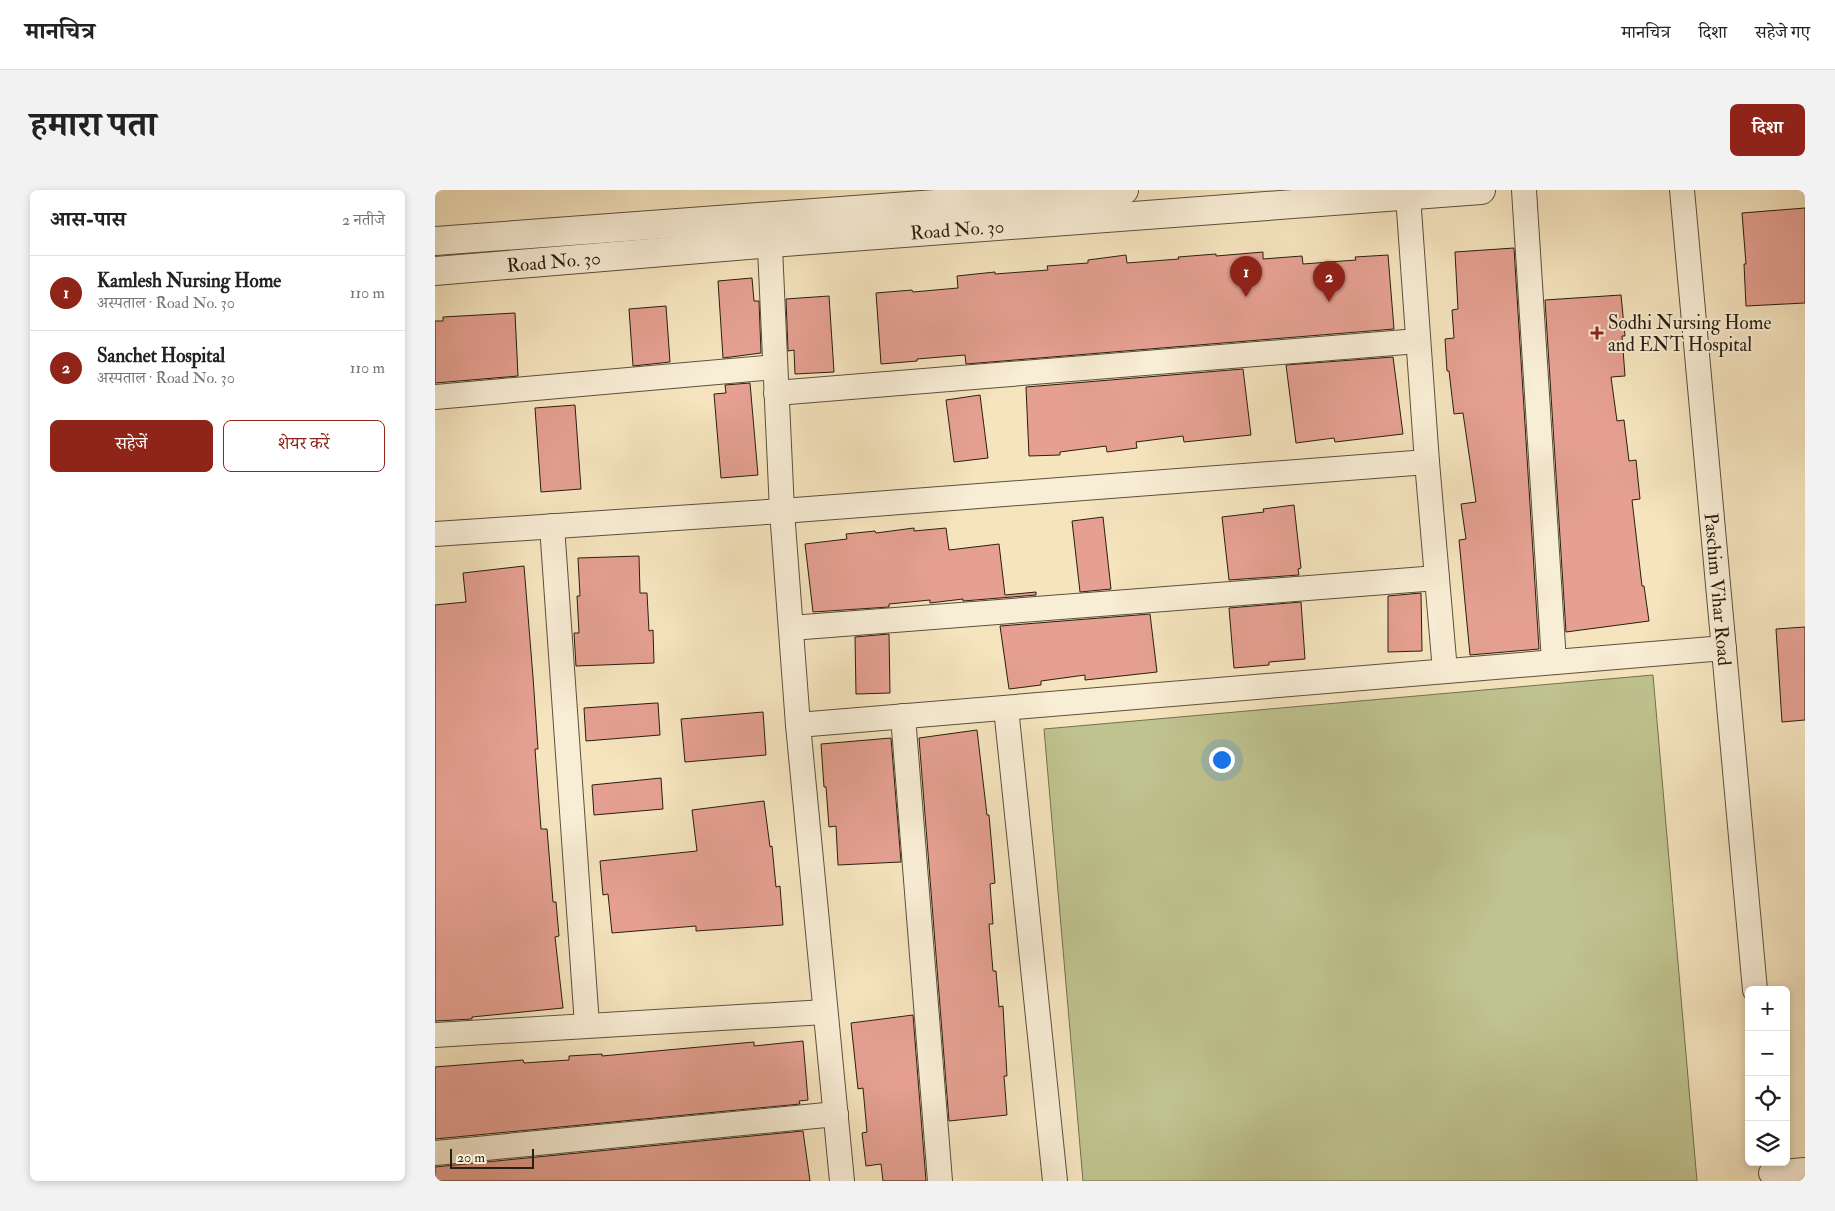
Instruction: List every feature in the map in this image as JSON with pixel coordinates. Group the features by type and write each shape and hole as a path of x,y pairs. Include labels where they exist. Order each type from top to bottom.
{"street":[{"name":"Road No. 30","path":"435,241 1124,190"},
{"name":"Road No. 30","path":"435,270 1481,190"},
{"path":"1524,190 1554,662"},
{"name":"Paschim Vihar Road","path":"1682,190 1755,986"},
{"path":"1408,196 1427,462 1445,671"},
{"path":"768,216 771,243 782,511 798,725 842,1181"},
{"path":"504,236 505,265"},
{"path":"776,393 1418,341"},
{"path":"435,397 775,367"},
{"path":"435,534 782,511 1427,462"},
{"path":"552,526 587,1026"},
{"path":"791,628 1437,578"},
{"path":"798,725 1724,648"},
{"path":"1006,708 1055,1181"},
{"path":"903,716 940,1181"},
{"path":"435,1035 825,1012"},
{"path":"435,1153 836,1114"},
{"path":"1771,1172 1805,1170"}],"green space":[{"path":"1653,675 1697,1181 1083,1181 1044,729"}],"building":[{"path":"1805,208 1805,303 1746,306 1744,264 1746,264 1742,213"},
{"path":"1514,248 1539,649 1470,655 1459,540 1466,539 1461,504 1476,502 1463,413 1454,414 1449,371 1447,371 1445,339 1454,338 1452,310 1458,309 1455,252"},
{"path":"1263,252 1263,259 1302,256 1303,264 1356,260 1355,257 1388,255 1394,329 966,364 965,355 881,364 876,293 958,288 957,276 1048,270 1047,266 1088,263 1088,260 1126,255 1127,263 1179,259 1178,257"},
{"path":"752,278 754,301 759,301 761,353 723,358 718,281"},
{"path":"1621,295 1625,336 1622,336 1625,376 1611,377 1617,421 1624,420 1629,461 1636,460 1640,499 1632,500 1642,586 1644,586 1649,621 1566,632 1545,300"},
{"path":"829,296 834,372 795,374 794,350 788,351 786,299"},
{"path":"666,306 670,362 633,366 629,309"},
{"path":"515,313 518,376 435,383 435,321 443,321 443,317"},
{"path":"1393,357 1403,434 1335,442 1334,438 1296,443 1286,365"},
{"path":"1243,369 1251,435 1184,442 1183,436 1136,442 1137,448 1107,452 1106,446 1060,452 1060,455 1029,456 1026,387"},
{"path":"750,383 758,475 721,478 714,394 726,393 725,385"},
{"path":"980,395 988,458 954,462 946,400"},
{"path":"575,405 581,489 541,492 535,408"},
{"path":"1294,505 1301,568 1298,569 1299,575 1229,580 1222,517 1264,512 1263,509"},
{"path":"1103,517 1111,589 1080,592 1072,521"},
{"path":"914,528 914,531 946,528 949,550 999,544 1005,595 1036,592 1036,595 963,601 963,599 930,603 930,600 889,604 889,607 813,612 805,544 847,539 846,534 875,531 876,533"},
{"path":"639,556 640,593 647,593 649,631 653,630 654,663 576,666 574,633 579,633 577,596 580,596 578,558"},
{"path":"524,566 538,749 535,749 541,829 547,829 553,902 556,902 559,936 555,937 563,1008 472,1017 472,1019 435,1021 435,605 466,602 463,573"},
{"path":"1421,593 1422,651 1388,652 1388,596"},
{"path":"1301,602 1305,659 1269,662 1269,665 1234,668 1229,608"},
{"path":"1150,614 1157,672 1085,680 1085,675 1041,681 1041,685 1009,689 1000,626"},
{"path":"1805,627 1805,720 1782,722 1776,629"},
{"path":"889,634 890,693 856,694 855,637"},
{"path":"658,703 660,735 586,741 584,708"},
{"path":"763,712 766,755 685,762 681,719"},
{"path":"977,730 987,815 989,815 995,883 990,884 993,924 989,924 993,971 996,971 999,1007 1003,1006 1007,1076 1004,1076 1007,1115 949,1121 919,738"},
{"path":"891,738 901,862 838,865 836,826 829,827 821,744"},
{"path":"661,778 663,809 594,815 592,785"},
{"path":"764,801 770,847 772,846 776,887 780,886 783,925 696,931 696,926 612,933 608,894 603,895 600,861 697,851 692,810"},
{"path":"913,1015 926,1181 883,1181 881,1164 866,1166 862,1133 867,1132 863,1088 858,1089 851,1023"},
{"path":"803,1041 808,1100 799,1101 800,1104 435,1139 435,1067 523,1060 524,1063 569,1060 569,1056 602,1054 602,1056 754,1042 754,1046"},
{"path":"803,1131 810,1181 435,1181 435,1167"}],"place":[{"name":"Kamlesh Nursing Home","path":"1246,297"},
{"name":"Sanchet Hospital","path":"1329,302"},
{"name":"Sodhi Nursing Home and ENT Hospital","path":"1597,333"}]}
